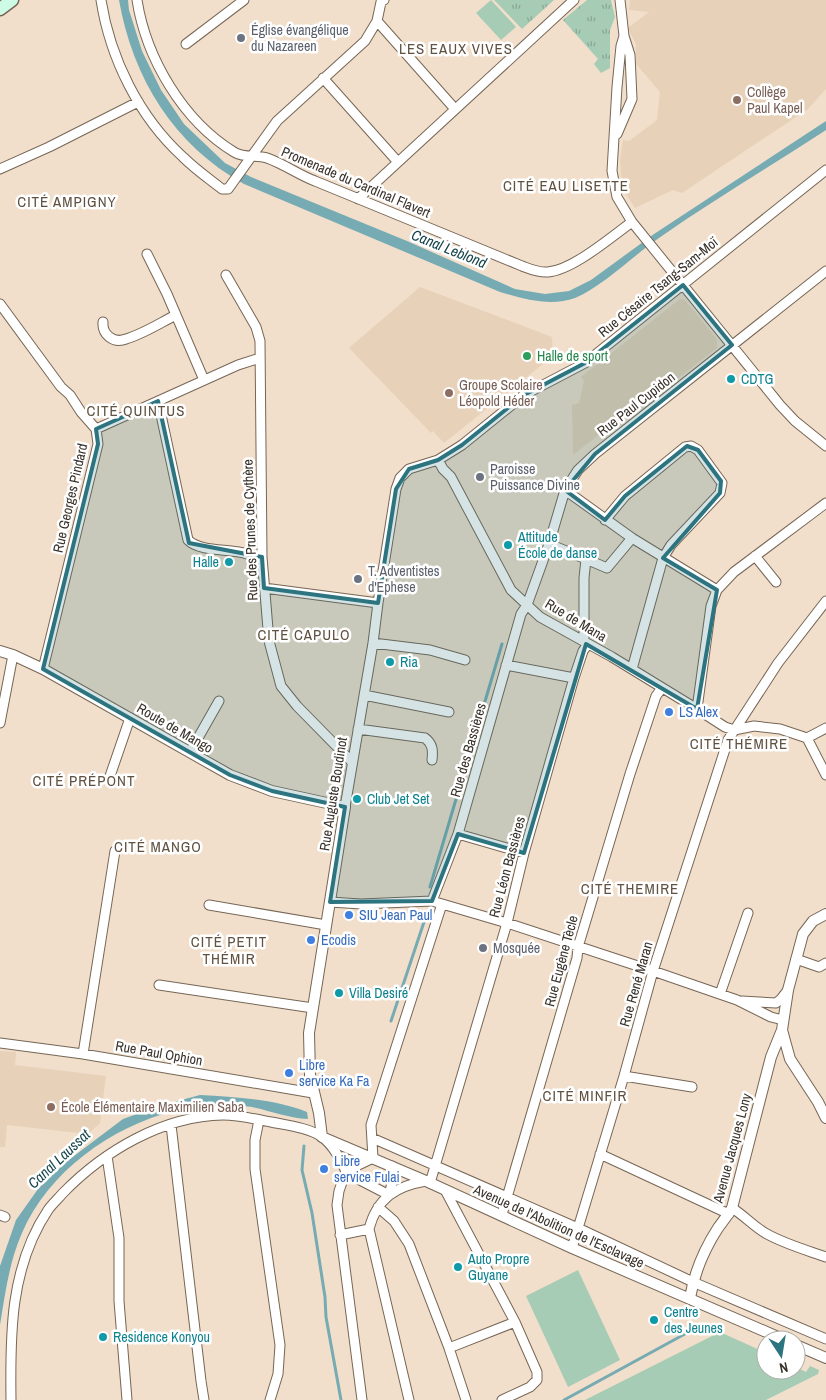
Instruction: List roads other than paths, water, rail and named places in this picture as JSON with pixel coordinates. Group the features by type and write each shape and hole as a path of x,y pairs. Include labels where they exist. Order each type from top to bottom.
{"main road":[{"path":"0,8 12,0"}],"street":[{"path":"101,0 110,42 138,102 148,117 181,156 222,188 228,189 277,121 365,41 377,21 381,1"},
{"name":"Promenade du Cardinal Flavert","path":"137,0 148,40 156,60 178,97 205,129 235,153 249,160 268,158 298,174 358,199 522,266 543,272 556,271 570,265 632,222"},
{"path":"186,44 235,4 244,0"},
{"path":"358,199 574,0"},
{"path":"614,142 632,99 630,55 624,36 620,0"},
{"path":"377,21 455,109"},
{"path":"624,36 621,46 617,87 612,171 617,197 638,231 780,405 795,421 826,446"},
{"path":"323,78 398,161"},
{"path":"0,169 49,147 138,102"},
{"name":"Rue Césaire Tsang-Sam-Moï","path":"400,478 408,469 438,460 462,445 524,395 572,371 585,362 826,170"},
{"path":"147,254 167,294 204,380"},
{"name":"Rue Paul Cupidon","path":"527,605 549,544 565,490 578,470 595,454 826,271"},
{"name":"Rue des Prunes de Cythère","path":"226,275 256,327 260,341 262,557 269,641 281,686 297,706 352,762"},
{"name":"Rue Georges Pindard","path":"0,304 61,387 70,395 81,412 96,429 98,444 43,669"},
{"path":"103,322 103,328 109,338 124,340 176,316"},
{"path":"96,429 238,365 260,358"},
{"path":"158,401 188,540 192,544 205,547 242,552 256,558 262,557"},
{"path":"605,520 625,496 680,449 688,446 695,448 721,481 722,489 671,545 662,558 632,669"},
{"name":"Rue de Mana","path":"438,460 451,477 511,590 540,617 632,669 725,727 734,730"},
{"name":"Rue Auguste Boudinot","path":"322,1136 319,1113 313,1093 308,1053 309,1033 373,643 396,489 400,478"},
{"path":"565,490 605,520 662,558 717,590"},
{"path":"697,708 711,606 717,590 734,572 826,503"},
{"path":"549,544 607,568 632,538"},
{"path":"755,556 776,582"},
{"path":"586,559 584,578 586,643"},
{"path":"264,588 378,602"},
{"name":"Rue René Maran","path":"572,1248 624,1076 653,970 728,740 778,663 826,601"},
{"name":"Rue des Bassières","path":"432,901 458,834 521,614 527,605"},
{"path":"373,643 430,650 465,660"},
{"name":"Rue Léon Bassières","path":"428,1182 436,1167 507,923 524,852 574,678 586,643"},
{"name":"Route de Mango","path":"0,651 13,654 43,669 230,775 272,791 345,807"},
{"path":"0,723 13,654"},
{"path":"506,665 574,678"},
{"name":"Rue Eugène Tècle","path":"500,1215 503,1211 577,958 578,946 630,774 656,696 662,688"},
{"path":"364,695 449,712"},
{"path":"190,752 219,701"},
{"path":"109,779 130,718"},
{"path":"734,730 754,726 780,729 807,738 826,775"},
{"path":"807,738 826,728"},
{"path":"358,729 425,738 431,745 433,752 432,760"},
{"path":"458,834 524,852"},
{"path":"83,1054 115,850"},
{"path":"330,902 361,904 432,901 653,970 737,1000 771,1017 782,1025 790,1059"},
{"path":"362,1400 340,1235 337,1205 339,1191 346,1171 374,1158 371,1125 442,904"},
{"path":"209,905 326,925"},
{"path":"720,994 748,913"},
{"name":"Avenue Jacques Lony","path":"690,1298 693,1282 718,1229 731,1211 771,1056 782,1025 788,990 803,934 813,921 826,914"},
{"path":"796,959 819,967 826,963"},
{"path":"159,985 313,1008"},
{"path":"737,1000 776,1003 788,990"},
{"name":"Rue Paul Ophion","path":"0,1043 83,1054 313,1093"},
{"path":"771,1056 780,1051 790,1059 818,1102 826,1118"},
{"path":"624,1076 692,1087"},
{"path":"12,1400 10,1348 14,1299 20,1269 31,1238 49,1208 78,1178 137,1138 171,1125 203,1117 224,1115 300,1128 322,1136 337,1154 346,1171 364,1183 389,1194"},
{"path":"259,1120 255,1140 255,1169 280,1345 278,1374 270,1400"},
{"path":"171,1125 204,1400"},
{"name":"Avenue de l'Abolition de l'Esclavage","path":"322,1136 572,1248 762,1330"},
{"name":"Avenue de l'Abolition de l'Esclavage","path":"372,1138 578,1228 693,1282 826,1339"},
{"path":"600,1154 731,1211 743,1214 750,1223 767,1234 826,1257"},
{"path":"108,1156 119,1238 120,1302 127,1400"},
{"path":"389,1194 394,1175 392,1166"},
{"path":"409,1400 369,1229 378,1207 389,1194 410,1184 428,1182"},
{"path":"445,1190 515,1322 538,1376 536,1382 502,1400"},
{"path":"378,1207 394,1220 410,1244 449,1348 466,1400"},
{"path":"340,1235 369,1229"},
{"path":"449,1348 515,1322"},
{"path":"806,1349 826,1358"}],"water":[{"path":"119,0 128,0 129,10 142,51 161,90 184,124 225,163 251,177 407,241 515,289 545,294 569,291 591,280 654,234 826,121 826,130 679,224 649,245 607,279 585,293 566,301 547,302 528,299 500,292 244,184 219,168 197,150 160,107 146,83 135,57"},
{"path":"200,1095 268,1101 307,1112 308,1119 247,1106 199,1104 150,1118 127,1128 84,1155 48,1190 33,1211 22,1233 8,1279 0,1325 0,1266 16,1220 38,1189 66,1162 123,1119 159,1106"}],"waterway":[{"path":"430,887 502,644"},
{"path":"391,1021 426,916"},
{"path":"304,1146 302,1170 312,1213 325,1297 326,1317 341,1400"},
{"path":"564,1400 694,1329"}],"place":[{"name":"Église évangélique du Nazareen","path":"241,38"},
{"name":"Collège Paul Kapel","path":"737,100"},
{"name":"Halle de sport","path":"527,356"},
{"name":"CDTG","path":"731,379"},
{"name":"Groupe Scolaire Léopold Héder","path":"449,393"},
{"name":"Paroisse Puissance Divine","path":"480,477"},
{"name":"Attitude École de danse","path":"508,545"},
{"name":"Halle","path":"229,562"},
{"name":"T. Adventistes d'Ephese","path":"358,579"},
{"name":"Ria","path":"390,662"},
{"name":"LS Alex","path":"669,712"},
{"name":"Club Jet Set","path":"357,799"},
{"name":"SIU Jean Paul","path":"349,915"},
{"name":"Ecodis","path":"311,940"},
{"name":"Mosquée","path":"483,948"},
{"name":"Villa Desiré","path":"339,993"},
{"name":"Libre service Ka Fa","path":"289,1073"},
{"name":"École Élémentaire Maximilien Saba","path":"51,1107"},
{"name":"Libre service Fulai","path":"324,1169"},
{"name":"Auto Propre Guyane","path":"458,1267"},
{"name":"Centre des Jeunes","path":"654,1320"},
{"name":"Residence Konyou","path":"103,1337"}],"district":[{"name":"LES EAUX VIVES","path":"456,49"},
{"name":"CITÉ EAU LISETTE","path":"566,186"},
{"name":"CITÉ AMPIGNY","path":"67,202"},
{"name":"CITÉ QUINTUS","path":"136,411"},
{"name":"CITÉ CAPULO","path":"304,635"},
{"name":"CITÉ THÉMIRE","path":"739,744"},
{"name":"CITÉ PRÉPONT","path":"84,781"},
{"name":"CITÉ MANGO","path":"158,847"},
{"name":"CITÉ THEMIRE","path":"630,889"},
{"name":"CITÉ PETIT THÉMIR","path":"229,950"},
{"name":"CITÉ MINFIR","path":"585,1096"}],"water label":[{"name":"Canal Leblond","path":"449,249"},
{"name":"Canal Laussat","path":"59,1159"}]}
